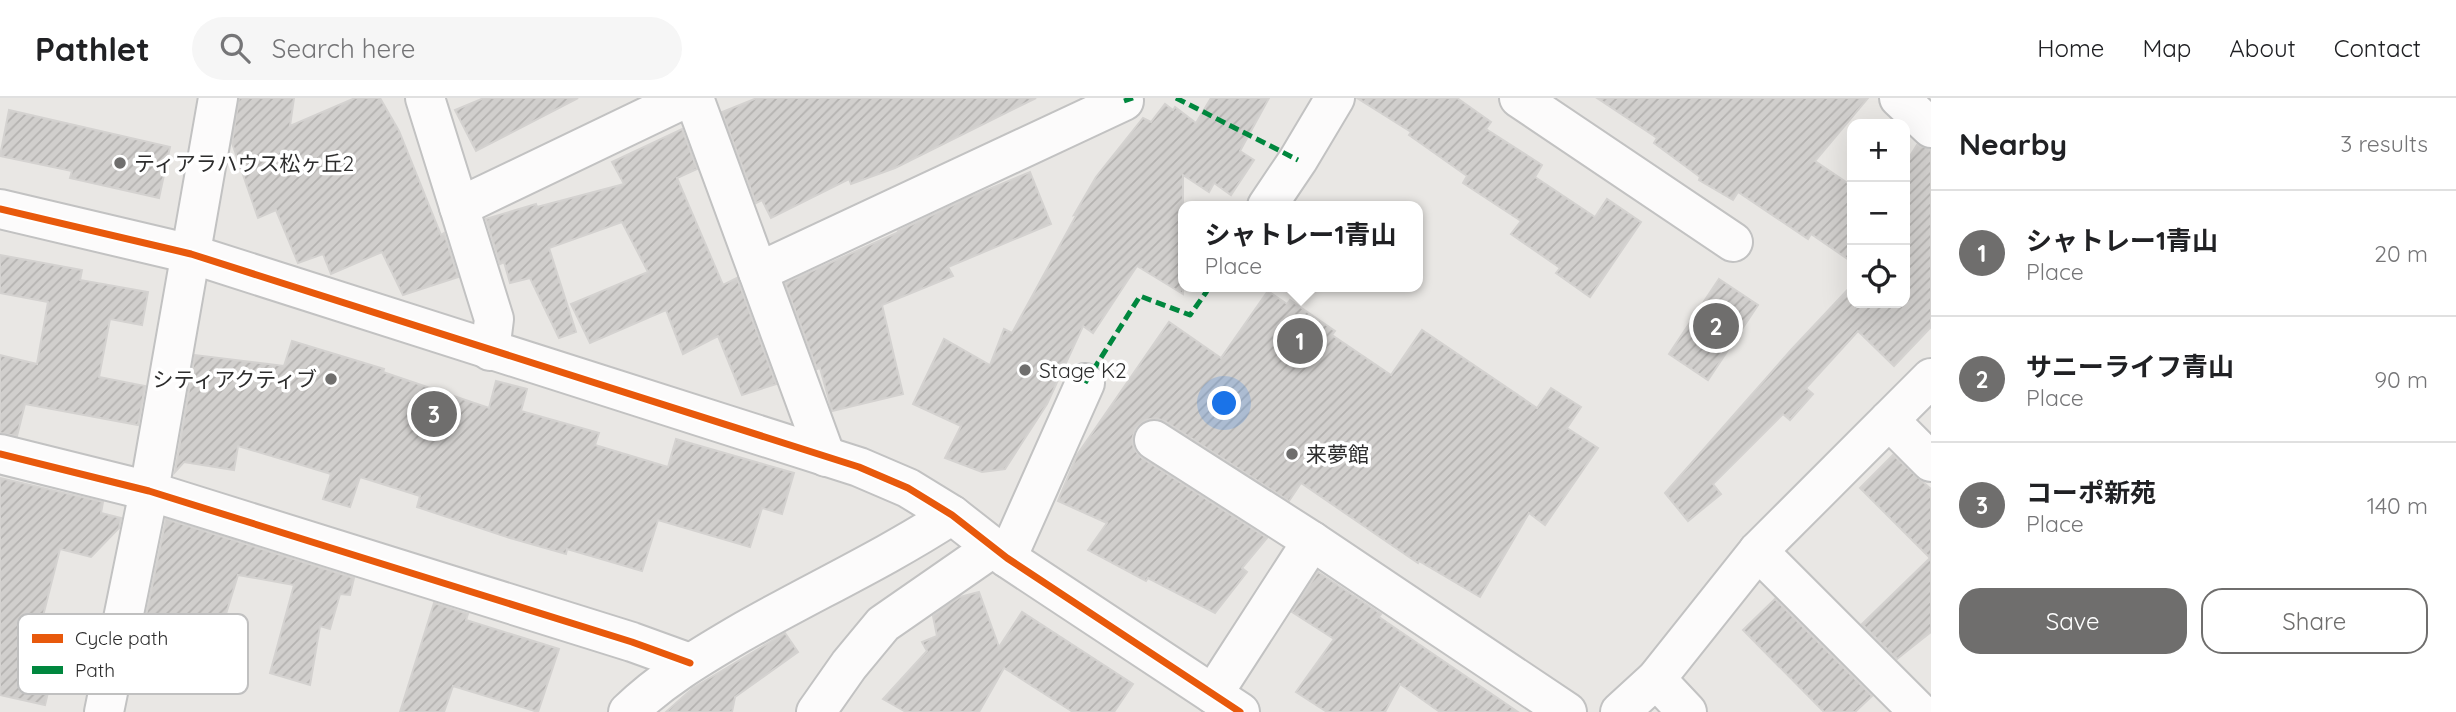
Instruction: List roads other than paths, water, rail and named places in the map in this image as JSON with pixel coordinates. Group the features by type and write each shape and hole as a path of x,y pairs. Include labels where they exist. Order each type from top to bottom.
{"street":[{"path":"124,614 149,491 218,98"},
{"path":"425,98 494,319 489,351"},
{"path":"459,207 685,98"},
{"path":"694,98 827,457"},
{"path":"1270,201 1335,98"},
{"path":"1520,98 1733,242"},
{"path":"1899,98 1931,128"},
{"path":"758,272 1124,101"},
{"path":"0,209 191,254 859,467 908,488 952,515 1000,552 1227,703 1312,541"},
{"path":"1620,712 1656,679 1758,551 1931,378"},
{"path":"832,707 883,624 1000,552 1086,383"},
{"path":"1889,420 1931,462"},
{"path":"1154,440 1312,541 1567,712"},
{"path":"0,454 149,491 632,642 690,663"},
{"path":"628,712 646,694 690,663 952,515"},
{"path":"1758,551 1919,712"},
{"path":"1656,679 1687,712"},
{"path":"104,712 108,694"}],"place":[{"name":"ティアラハウス松ヶ丘2","path":"120,163"},
{"name":"サニーライフ青山","path":"1716,326"},
{"name":"シャトレー1青山","path":"1300,341"},
{"name":"Stage K2","path":"1025,370"},
{"name":"シティアクティブ","path":"331,379"},
{"name":"コーポ新苑","path":"434,414"},
{"name":"来夢館","path":"1292,454"}]}
